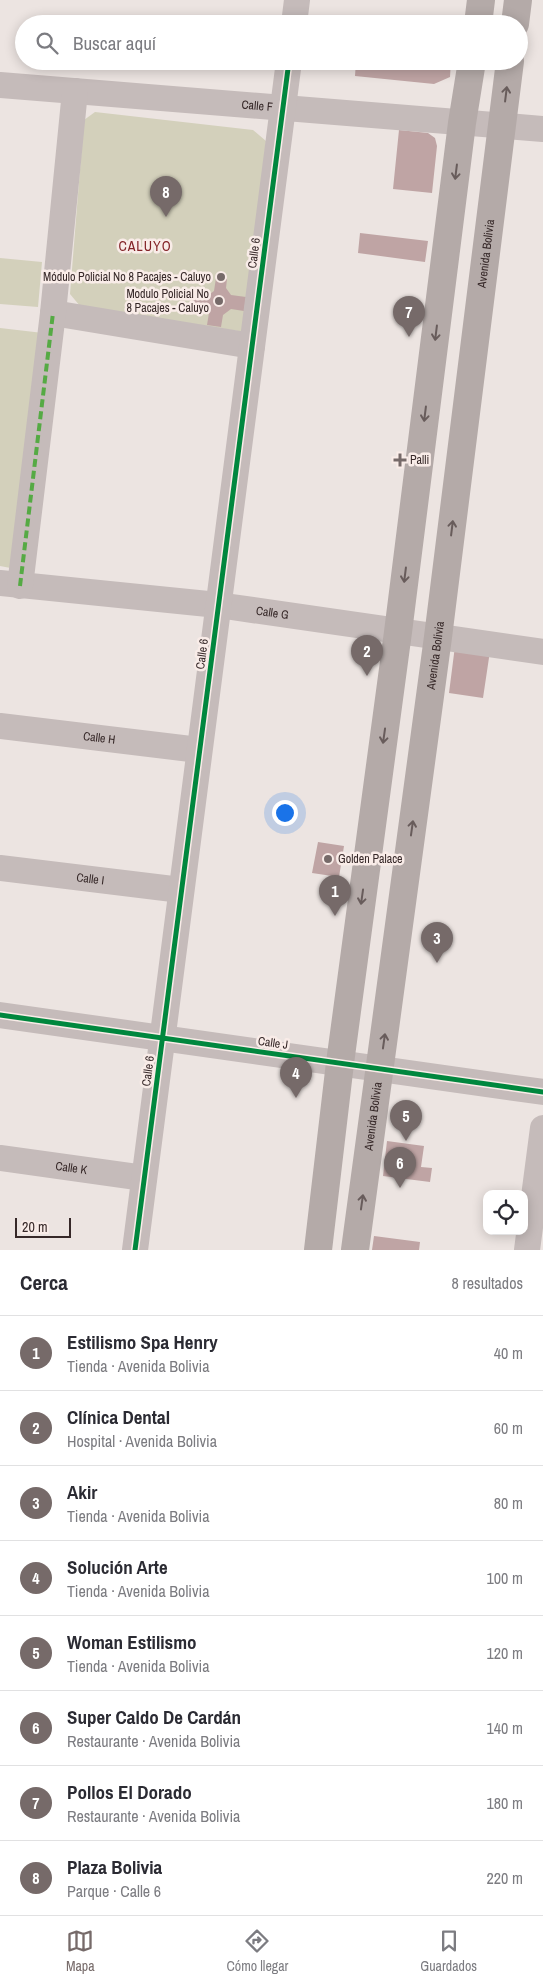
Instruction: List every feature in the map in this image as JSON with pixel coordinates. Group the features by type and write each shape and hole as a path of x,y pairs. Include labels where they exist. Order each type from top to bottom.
{"main road":[{"path":"480,15 482,0"},
{"path":"516,15 518,0"},
{"path":"318,1250 340,1063 398,632 462,123 471,70"},
{"name":"Avenida Bolivia","path":"355,1250 438,637 509,70"}],"street":[{"path":"295,15 297,0"},
{"name":"Calle 6","path":"135,1250 288,70"},
{"name":"Calle F","path":"0,85 543,130"},
{"path":"10,584 53,313 75,91"},
{"path":"53,313 252,346"},
{"name":"Calle G","path":"10,584 218,606 543,652"},
{"name":"Calle H","path":"0,726 199,750"},
{"name":"Calle I","path":"0,868 181,890"},
{"name":"Calle J","path":"0,1015 543,1092"},
{"path":"527,1250 543,1128"},
{"name":"Calle K","path":"0,1158 144,1178"}],"shaded area":[{"path":"95,112 253,130 266,141 244,332 80,306 70,294 84,120"},
{"path":"0,258 42,262 38,307 0,304"},
{"path":"0,328 43,333 16,569 0,566"}],"building":[{"path":"355,70 450,70 450,77 434,84 355,76"},
{"path":"399,130 428,133 435,138 437,146 432,193 393,189"},
{"path":"360,233 428,241 425,262 358,253"},
{"name":"Modulo Policial No 8 Pacajes - Caluyo","path":"216,278 227,279 226,288 231,295 246,297 244,311 231,309 223,315 221,327 207,325 210,307 192,304 194,292 210,294 214,291"},
{"path":"455,646 490,651 483,698 449,693"},
{"name":"Golden Palace","path":"318,842 344,846 339,877 312,873"},
{"path":"387,1141 424,1146 421,1167 432,1168 430,1182 383,1176"},
{"path":"374,1236 420,1242 419,1250 372,1250"}],"marked path":[{"path":"20,586 53,313"}],"cycle path":[{"path":"135,1250 288,70"},
{"path":"0,1015 543,1092"}],"place":[{"name":"Plaza Bolivia","path":"166,217"},
{"name":"Módulo Policial No 8 Pacajes - Caluyo","path":"221,277"},
{"name":"Modulo Policial No 8 Pacajes - Caluyo","path":"219,301"},
{"name":"Pollos El Dorado","path":"409,337"},
{"name":"Palli","path":"400,460"},
{"name":"Clínica Dental","path":"367,676"},
{"name":"Golden Palace","path":"328,859"},
{"name":"Estilismo Spa Henry","path":"335,916"},
{"name":"Akir","path":"437,963"},
{"name":"Solución Arte","path":"296,1098"},
{"name":"Woman Estilismo","path":"406,1141"},
{"name":"Super Caldo De Cardán","path":"400,1188"}],"district":[{"name":"CALUYO","path":"145,246"}]}
